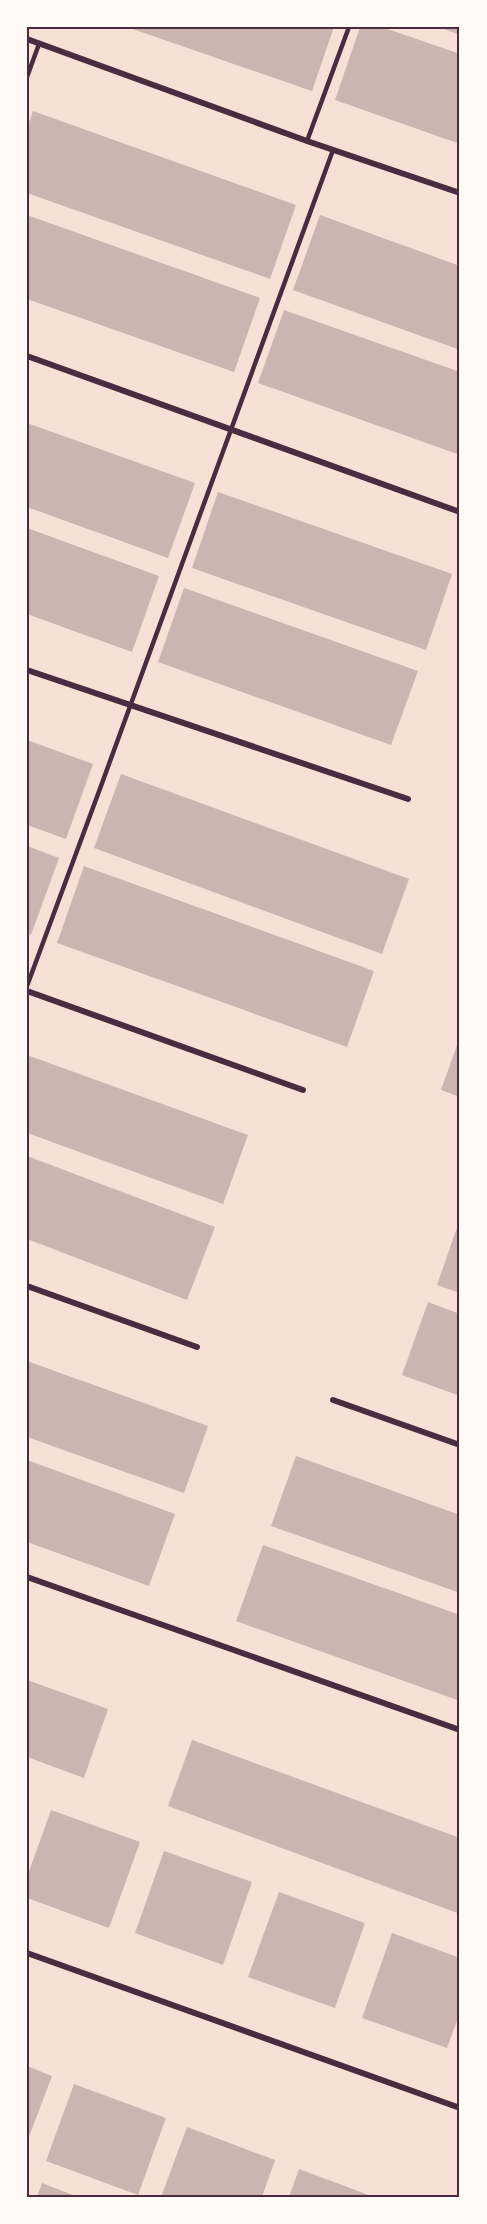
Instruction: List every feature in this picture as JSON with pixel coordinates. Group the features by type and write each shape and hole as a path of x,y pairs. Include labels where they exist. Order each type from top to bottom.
{"street":[{"path":"27,39 307,141 460,193"},
{"path":"27,356 460,512"},
{"path":"27,670 408,799"},
{"path":"27,991 303,1090"},
{"path":"27,1286 197,1347"},
{"path":"333,1400 460,1445"},
{"path":"27,1577 460,1730"},
{"path":"27,1953 460,2108"}],"lane":[{"path":"307,141 349,27"},
{"path":"27,77 39,44"},
{"path":"27,986 333,150"}],"building":[{"path":"127,27 334,27 312,91"},
{"path":"360,27 382,27 460,54 460,144 335,100"},
{"path":"439,27 460,27 460,35"},
{"path":"33,111 296,205 270,279 27,193 27,128"},
{"path":"27,215 260,298 234,372 27,299"},
{"path":"320,215 460,266 460,350 293,290"},
{"path":"284,310 460,372 460,455 258,383"},
{"path":"27,423 195,483 168,558 27,507"},
{"path":"218,492 452,574 426,650 192,568"},
{"path":"27,528 159,576 132,652 27,614"},
{"path":"184,588 418,671 391,745 158,662"},
{"path":"27,740 93,764 66,839 27,825"},
{"path":"121,774 409,879 382,954 94,848"},
{"path":"27,846 59,858 31,935 27,933"},
{"path":"84,866 374,971 347,1047 57,943"},
{"path":"460,1037 460,1097 441,1090"},
{"path":"27,1055 248,1135 223,1204 27,1133"},
{"path":"27,1156 215,1227 187,1300 27,1239"},
{"path":"460,1219 460,1293 437,1285"},
{"path":"428,1302 460,1314 460,1396 402,1375"},
{"path":"27,1361 208,1426 184,1493 27,1437"},
{"path":"296,1456 460,1515 460,1593 271,1526"},
{"path":"27,1460 175,1514 149,1586 27,1542"},
{"path":"263,1545 460,1615 460,1701 236,1621"},
{"path":"27,1680 108,1709 84,1778 27,1757"},
{"path":"192,1740 460,1838 460,1914 168,1806"},
{"path":"51,1810 140,1842 109,1928 27,1898 27,1877"},
{"path":"164,1851 252,1882 223,1965 135,1933"},
{"path":"279,1892 365,1923 335,2008 248,1977"},
{"path":"392,1933 460,1958 460,2013 447,2048 362,2018"},
{"path":"27,2066 52,2076 27,2142"},
{"path":"74,2084 166,2118 138,2195 46,2161"},
{"path":"187,2127 275,2160 262,2197 161,2197"},
{"path":"299,2169 374,2197 289,2197"},
{"path":"42,2183 78,2197 37,2197"}]}
